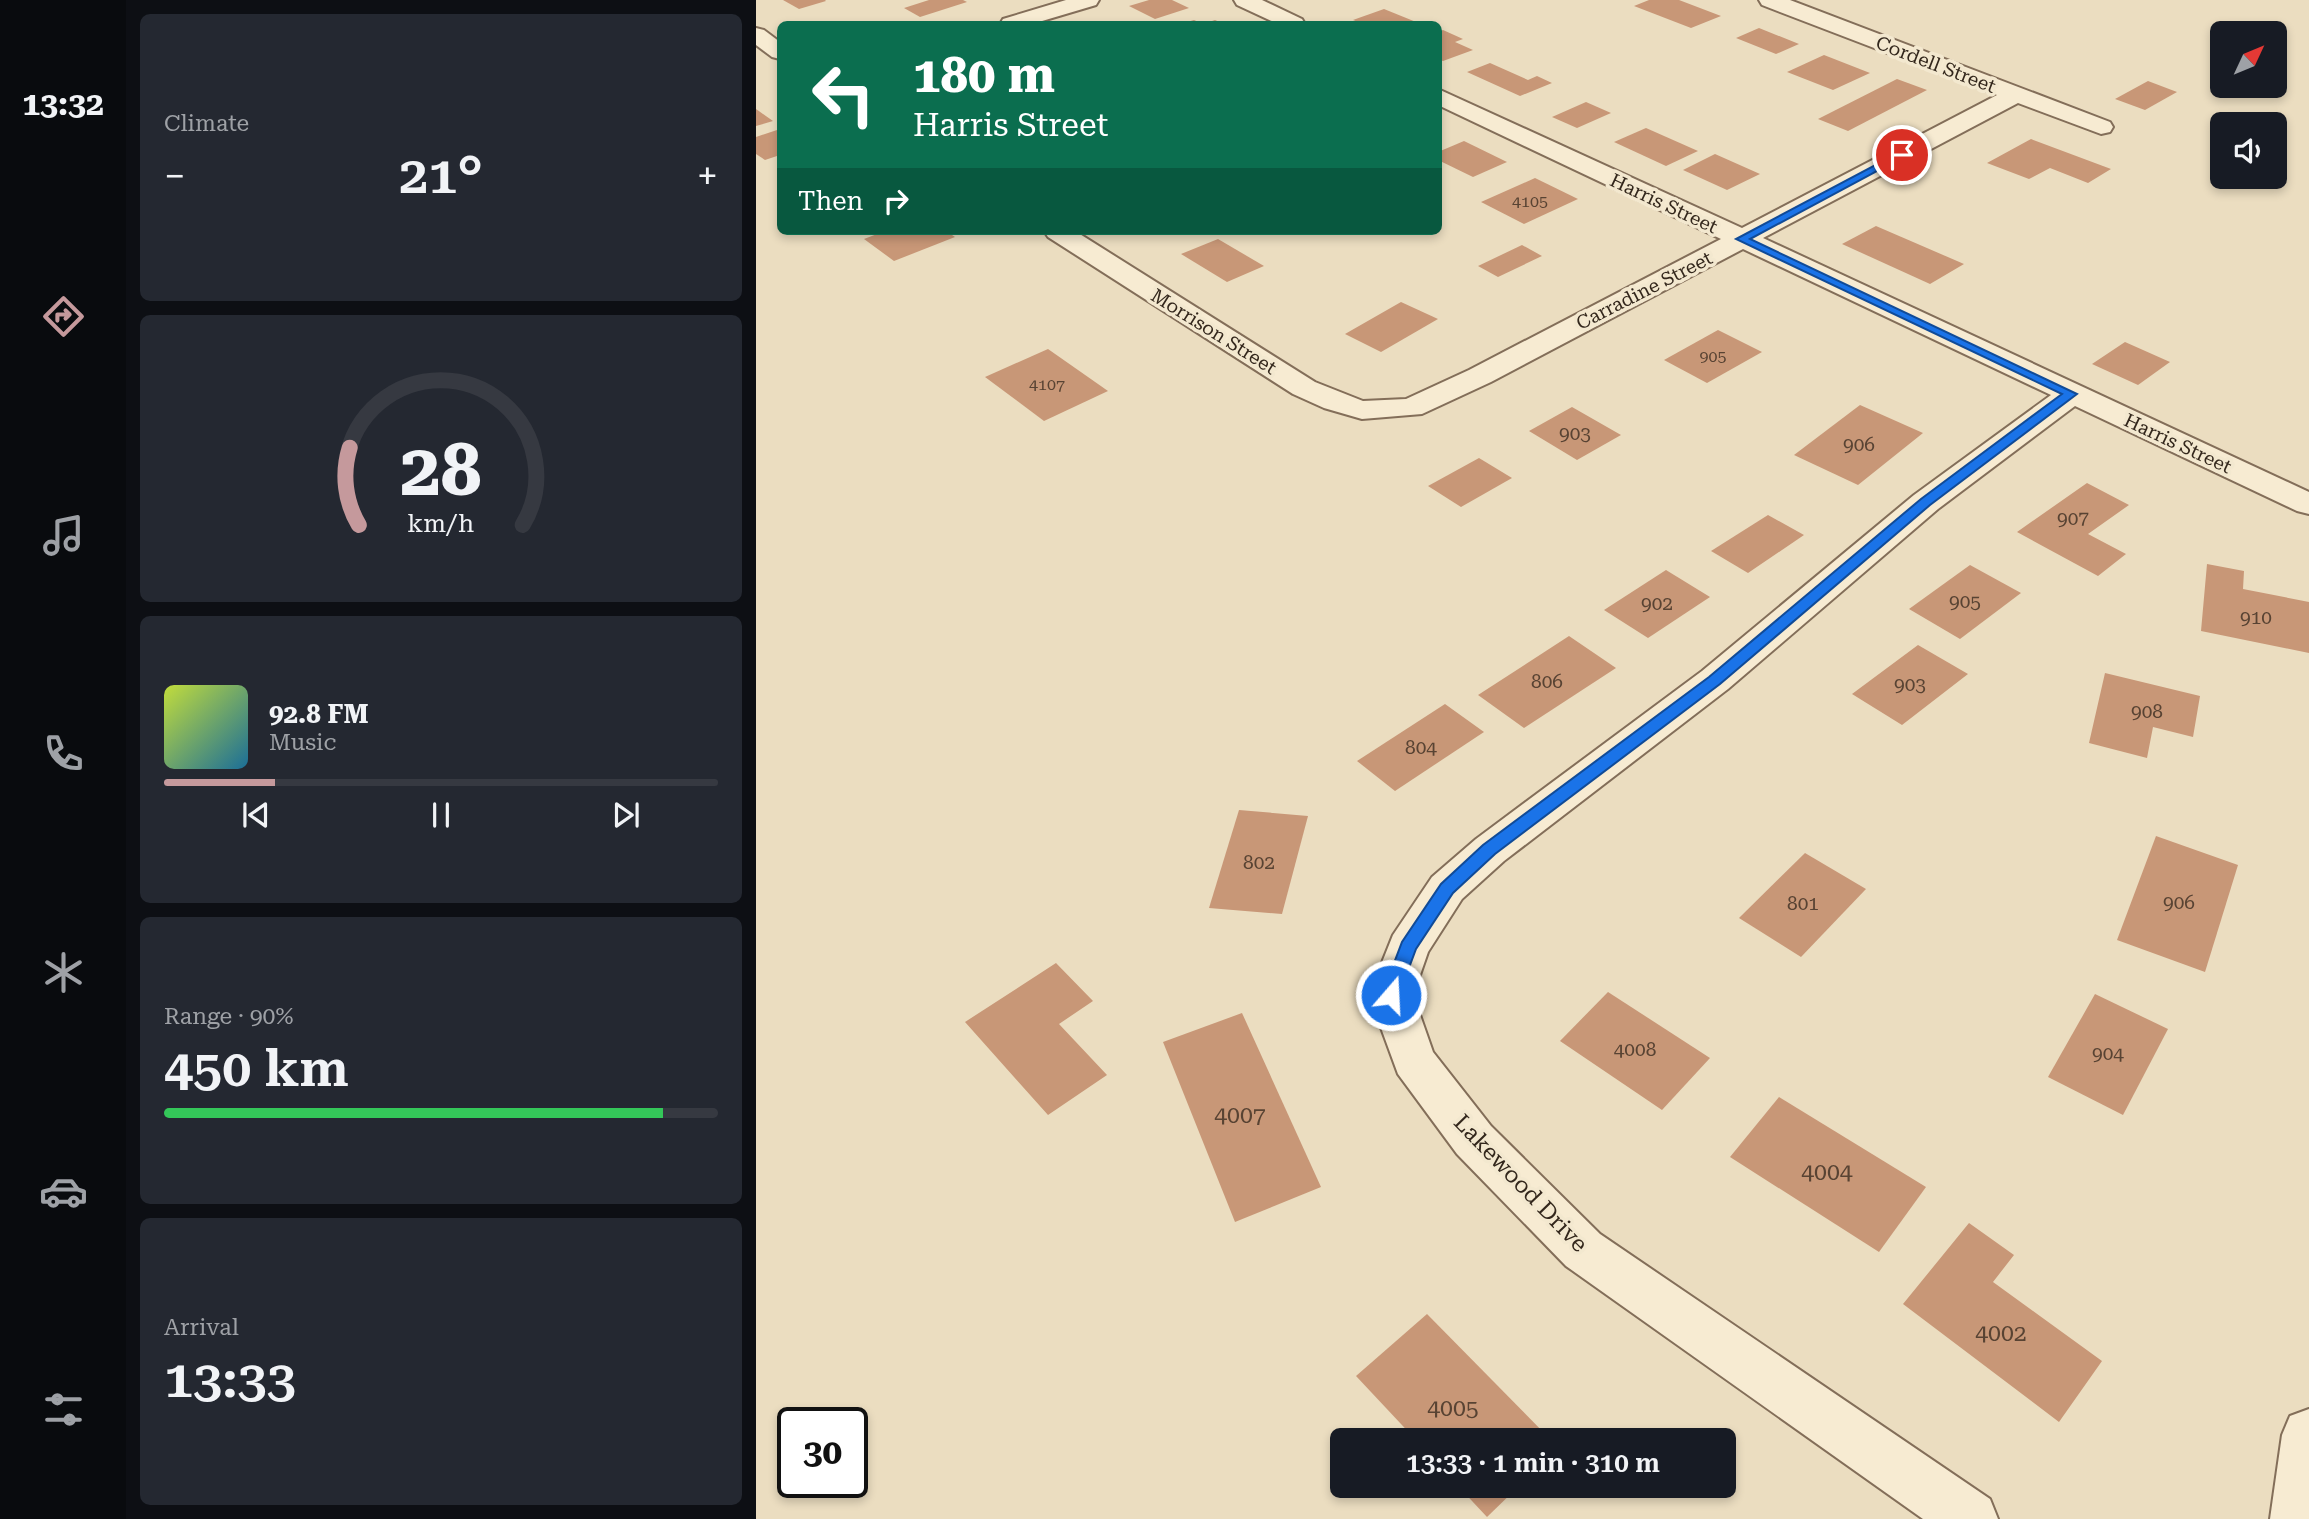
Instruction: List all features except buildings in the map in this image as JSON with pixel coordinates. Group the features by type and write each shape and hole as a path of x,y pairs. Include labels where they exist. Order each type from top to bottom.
{"street":[{"path":"1021,21 1088,0"},
{"path":"1244,0 1288,21"},
{"name":"Cordell Street","path":"1770,0 2101,127"},
{"path":"756,35 777,49"},
{"name":"Carradine Street","path":"1379,411 1411,408 1446,392 2016,95"},
{"name":"Harris Street","path":"1442,98 2309,503"},
{"name":"Morrison Street","path":"1063,235 1304,388 1362,410 1379,411"},
{"name":"Lakewood Drive","path":"1970,1519 1583,1251 1474,1140 1414,1061 1391,995 1408,947 1447,888 1489,850 1715,680 1926,502 2071,394"},
{"path":"2298,1519 2309,1435"}],"route":[{"path":"1391,995 1408,947 1447,888 1489,850 1715,680 1926,502 2071,394 1742,239 1902,155"}]}
